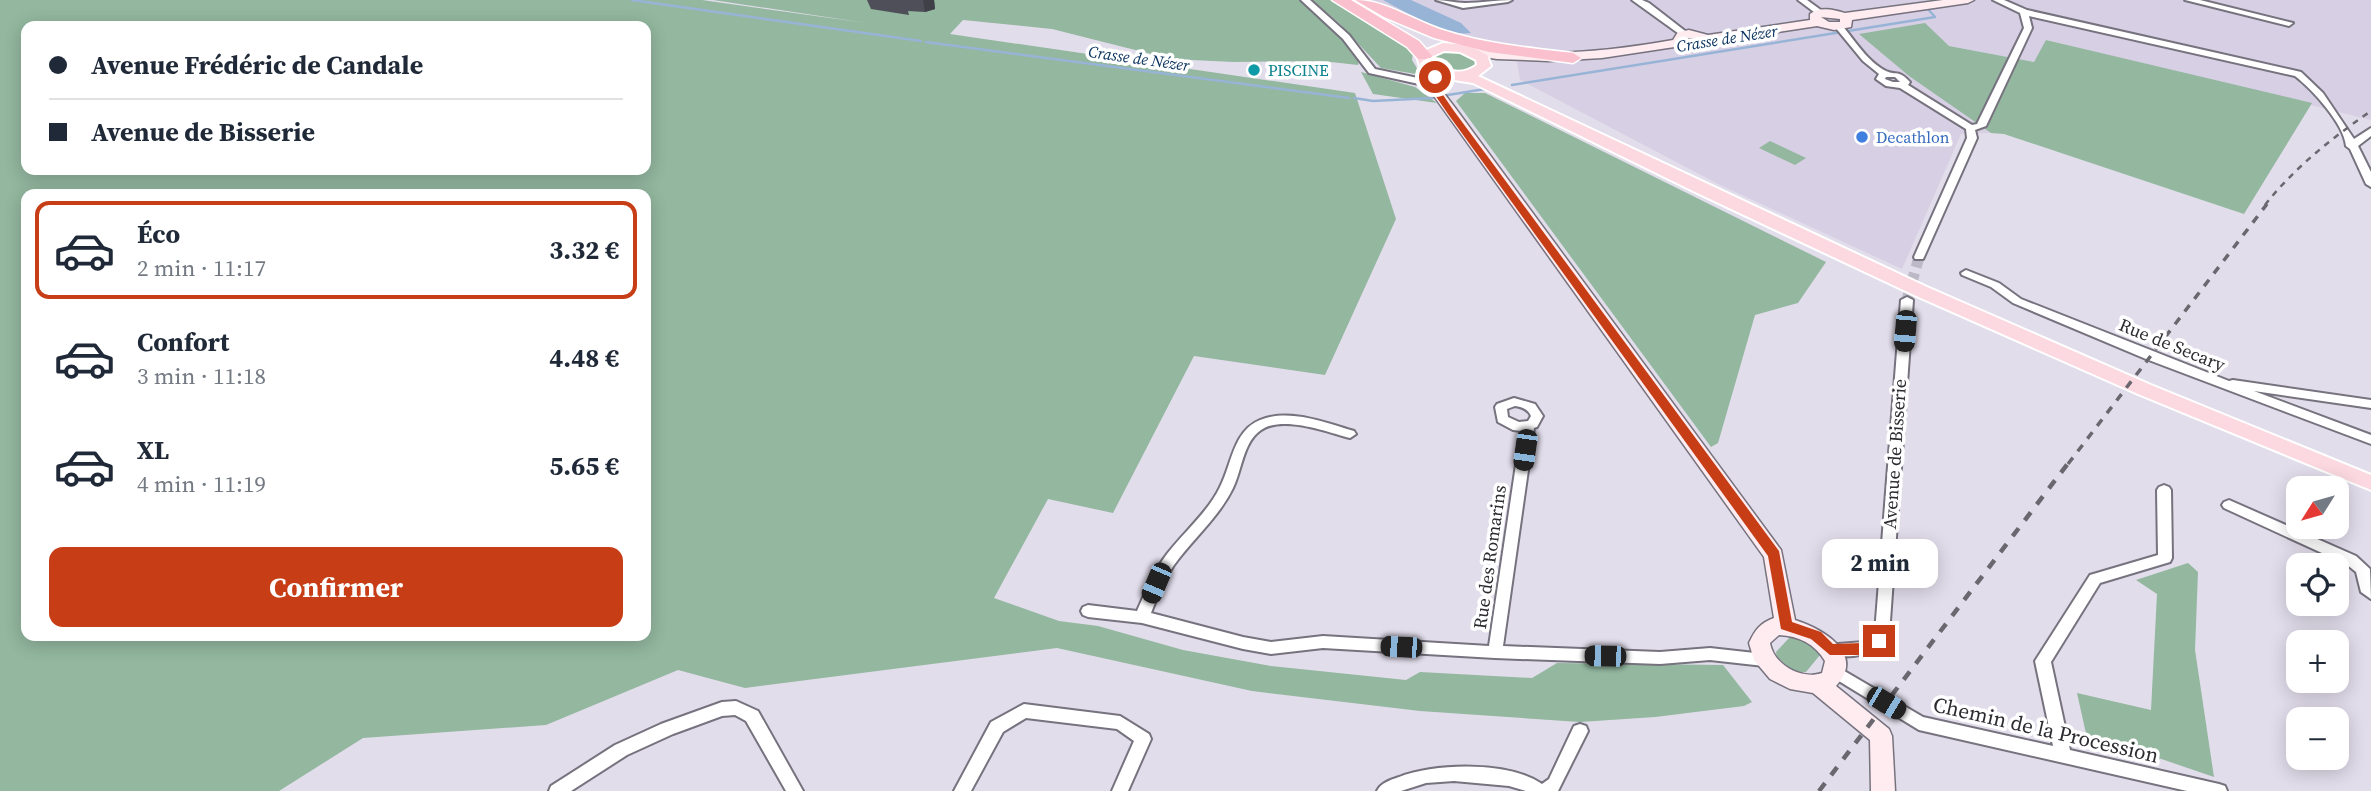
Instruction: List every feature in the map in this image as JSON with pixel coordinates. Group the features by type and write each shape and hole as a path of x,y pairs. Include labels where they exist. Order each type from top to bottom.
{"highway":[{"path":"1340,0 1413,44 1428,62"},
{"path":"1354,0 1408,32 1443,47"},
{"path":"1363,0 1416,27 1455,41 1508,51 1573,58"}],"main road":[{"path":"1599,139 1507,88 1492,77 1482,58 1471,51 1443,47 1434,49 1428,62 1459,76 1478,80 1752,215 1909,288 2128,383 2371,483"},
{"path":"1459,76 1476,73 1485,65"}],"street":[{"path":"1305,0 1346,37 1372,71 1437,85 1459,76"},
{"path":"1440,0 1464,6 1508,0"},
{"path":"1636,0 1698,47 1707,44 1706,39 1819,17"},
{"path":"1802,0 1819,17 1843,28 1866,59 1884,74 1900,76 1905,80 1902,85 1970,128 1981,126 2013,61 2028,28 2024,12"},
{"path":"1843,28 1968,0"},
{"path":"1997,0 2024,12 2298,74 2307,79 2330,108 2371,184"},
{"path":"2189,0 2289,23"},
{"path":"1471,51 1573,58 1683,38"},
{"path":"1485,65 1498,60 1532,57"},
{"path":"1428,62 1437,92 1451,112 1774,555 1786,626"},
{"path":"1919,257 1934,218 1972,138 1970,128"},
{"path":"2351,146 2371,131"},
{"name":"Rue de Secary","path":"1966,273 1995,285 2017,301 2218,383 2371,440"},
{"name":"Avenue de Bisserie","path":"1830,649 1864,649 1879,641 1882,635 1907,300"},
{"path":"2218,383 2256,386 2371,404"},
{"path":"1142,617 1163,570 1215,507 1229,482 1246,439 1257,427 1269,422 1285,421 1350,434"},
{"name":"Rue des Romarins","path":"1495,652 1528,426"},
{"path":"2063,757 2043,661 2095,579 2165,558 2164,489"},
{"path":"2229,505 2351,560 2363,569 2366,588 2371,593"},
{"path":"1088,611 1142,617 1262,647 1280,648 1323,642 1495,652 1660,657 1710,654 1764,660"},
{"path":"1786,626 1816,635 1834,657 1826,677 1792,681 1776,672 1764,660 1759,642 1762,635 1768,630 1786,626"},
{"path":"1826,677 1881,736 1883,791"},
{"name":"Chemin de la Procession","path":"1826,677 1919,723 2219,791"},
{"path":"557,791 621,750 667,729 728,708 741,710 752,716 795,791"},
{"path":"962,791 997,727 1024,711 1120,723 1143,739 1120,791"},
{"path":"1545,791 1555,784 1580,731"},
{"path":"1385,791 1412,779 1448,772 1516,780 1528,783 1539,791"}],"shaded area":[{"path":"1373,0 2371,0 2371,120 2047,40 2034,62 1949,46 1925,24 1860,34 1909,76 1991,133 1961,134 1902,269 1718,184 1520,80 1515,50 1429,28"}],"green space":[{"path":"0,0 702,0 866,23 713,0 1299,0 1360,56 1358,65 1322,61 1234,62 1171,59 1052,29 963,20 950,34 1355,93 1396,219 1325,375 1194,356 1113,513 1048,499 994,598 1059,621 1098,626 1183,650 1271,666 1406,680 1420,672 1532,678 1557,663 1723,665 1752,702 1744,706 1655,717 1580,722 1420,711 1252,691 1057,648 745,688 678,670 546,725 363,738 279,791 0,791"},
{"path":"1312,0 1335,0 1403,42 1413,53 1412,60 1421,75 1381,68 1340,24"},
{"path":"1925,23 1949,46 2034,62 2046,40 2312,103 2244,214 2004,134 1991,133 1909,76 1859,34"},
{"path":"1442,51 1457,51 1476,58 1478,66 1462,72 1434,67 1430,59"},
{"path":"1361,72 1415,87 1437,103 1373,94"},
{"path":"1465,93 1485,93 1826,262 1798,303 1755,315 1718,443 1711,447 1456,101"},
{"path":"1770,141 1806,158 1795,165 1759,148"},
{"path":"2188,563 2198,572 2195,650 2214,777 2138,751 2087,738 2077,693 2151,710 2157,594 2136,580"},
{"path":"1791,636 1799,636 1820,651 1820,655 1806,672 1786,668 1779,662 1776,652"}],"water":[{"path":"1383,0 1411,0 1461,23 1471,33 1438,27"}],"waterway":[{"name":"Crasse de Nézer","path":"632,0 921,41"},
{"name":"Crasse de Nézer","path":"1512,85 1935,17 1927,8"},
{"name":"Crasse de Nézer","path":"926,42 1349,98"},
{"name":"Crasse de Nézer","path":"1448,95 1485,89"},
{"name":"Crasse de Nézer","path":"1354,98 1373,101 1433,98"}],"tunnel":[{"path":"1907,300 1919,257"}],"railway":[{"path":"2265,205 2314,154 2371,111"},
{"path":"2068,464 2267,204"},
{"path":"1819,791 2069,462"}],"place":[{"name":"PISCINE","path":"1254,70"},
{"name":"Decathlon","path":"1862,137"}],"route":[{"path":"1435,77 1437,92 1451,112 1774,555 1778,565 1786,626 1816,635 1830,649 1864,649 1879,641"}]}
